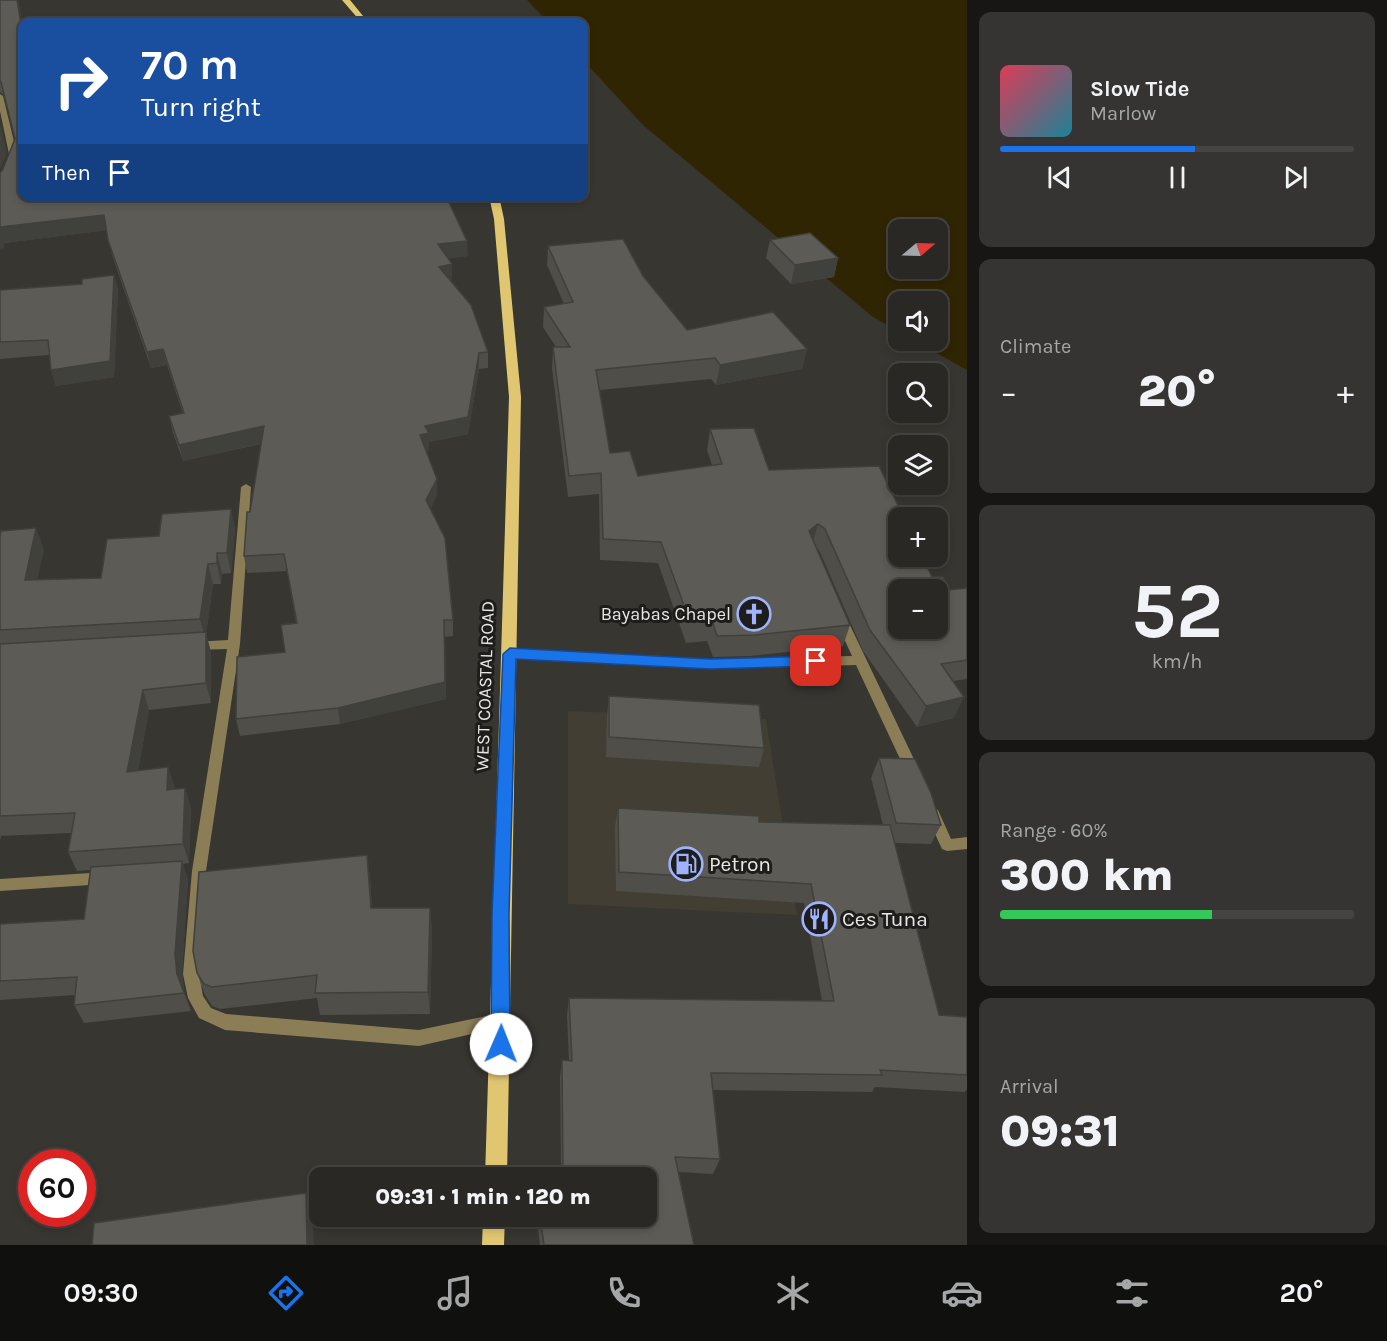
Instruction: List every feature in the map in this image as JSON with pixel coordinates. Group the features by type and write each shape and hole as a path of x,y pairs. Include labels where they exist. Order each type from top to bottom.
{"main road":[{"path":"346,0 362,18"},
{"name":"WEST COASTAL ROAD","path":"495,201 499,219 515,397 496,1167"},
{"path":"493,1245 494,1227"}],"street":[{"path":"0,96 13,154 0,185"},
{"path":"246,487 234,644 193,872 191,974 196,998 205,1013 225,1022 419,1038 501,1021"},
{"path":"835,606 858,660 918,782"},
{"path":"182,647 234,644"},
{"path":"510,654 710,664 858,660"},
{"path":"928,802 947,845 967,843"},
{"path":"0,885 121,877"}],"shaded area":[{"path":"527,0 967,0 967,370 933,351 948,351 948,291 888,291 888,325 873,317 643,125 588,65 588,18 544,18"},
{"path":"568,711 766,719 797,915 568,904"}],"building":[{"path":"0,0 17,0 20,18 18,18 18,201 448,201 467,241 438,244 452,264 439,267 471,305 488,352 479,353 468,417 425,426 429,433 420,435 437,479 426,500 445,538 453,620 444,620 445,682 338,708 236,719 237,657 285,652 281,625 297,623 284,554 244,556 247,512 250,512 264,426 179,445 169,416 184,413 163,349 147,352 108,240 104,215 0,227 0,172 15,139 0,81"},
{"path":"810,233 838,258 795,265 770,240"},
{"path":"623,239 643,276 687,330 773,312 807,349 720,365 715,358 596,370 610,453 630,451 638,476 722,464 710,429 754,428 769,470 879,466 888,485 888,495 893,495 899,507 888,507 888,567 927,567 932,577 943,577 944,579 888,579 888,639 948,639 948,588 949,590 967,588 967,660 941,664 964,697 926,706 870,630 825,529 818,524 809,531 850,625 755,635 717,636 712,620 690,622 661,542 603,539 601,473 569,476 553,347 570,347 544,307 573,302 548,246"},
{"path":"114,275 110,361 51,370 48,340 0,342 0,290 82,284 82,279"},
{"path":"231,509 227,553 217,553 217,563 208,564 200,619 0,630 1,531 36,528 25,580 101,578 107,539 159,536 162,514"},
{"path":"206,632 206,683 143,690 127,772 168,767 167,790 185,788 183,844 68,852 75,813 0,816 0,644"},
{"path":"609,696 759,705 764,748 609,737"},
{"path":"879,758 915,759 931,793 941,825 896,823"},
{"path":"618,808 759,816 759,822 890,825 939,1015 967,1017 967,1075 880,1070 882,1075 711,1073 720,1159 675,1157 694,1245 544,1245 542,1227 657,1227 657,1167 563,1167 562,1060 572,1061 569,998 834,1001 811,884 619,872"},
{"path":"367,855 371,908 430,908 428,992 315,993 317,975 212,987 204,984 197,973 193,951 199,872"},
{"path":"182,861 175,954 177,974 184,993 74,1005 77,977 0,981 0,924 84,919 91,867"},
{"path":"306,1193 307,1245 92,1245 96,1223"}],"place":[{"name":"Bayabas Chapel","path":"754,614"},
{"name":"Petron","path":"686,864"},
{"name":"Ces Tuna","path":"819,919"}],"route":[{"path":"501,1044 501,914 510,654 710,664 816,661"}]}
